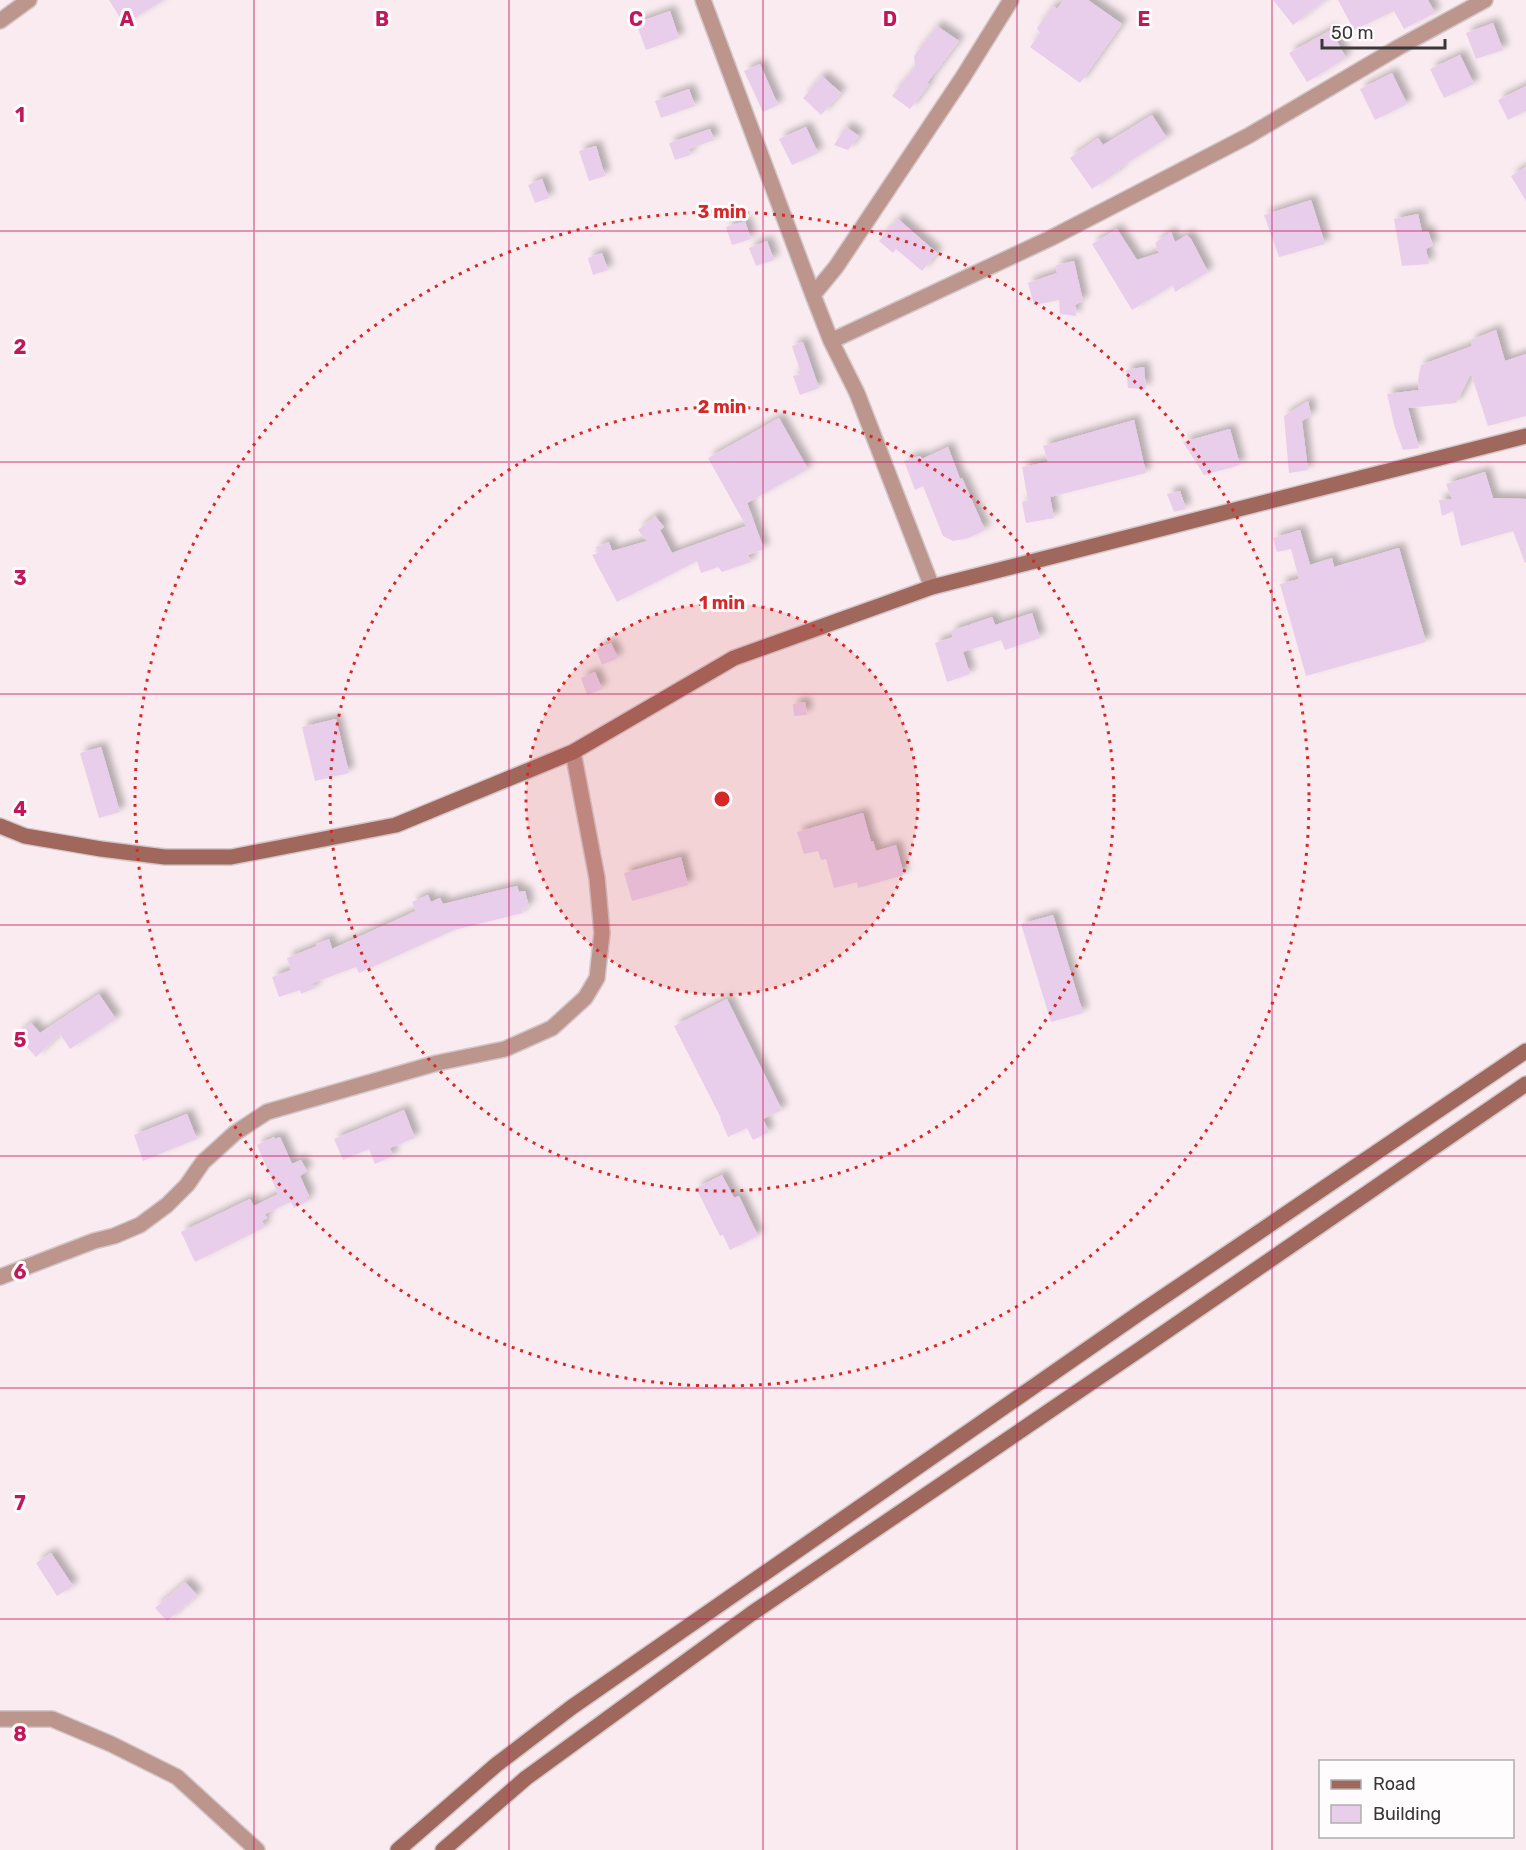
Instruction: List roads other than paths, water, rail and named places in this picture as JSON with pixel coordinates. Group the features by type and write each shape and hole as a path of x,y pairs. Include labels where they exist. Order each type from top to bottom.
{"main road":[{"path":"0,826 25,836 165,858 231,857 396,825 573,752 734,658 932,587 1526,436"},
{"path":"398,1850 496,1765 572,1707 1141,1312 1526,1051"},
{"path":"443,1850 526,1778 751,1614 1526,1084"}],"street":[{"path":"0,21 29,0"},
{"path":"703,0 813,295 831,341 857,393 932,587"},
{"path":"813,295 836,267 963,77 1011,0"},
{"path":"831,341 1051,238 1227,147 1485,0"},
{"path":"0,1277 140,1225 187,1185 203,1162 234,1133 267,1112 437,1063 505,1049 552,1028 585,998 597,978 602,933 597,878 573,752"},
{"path":"0,1719 52,1719 111,1744 177,1777 257,1850"}]}
